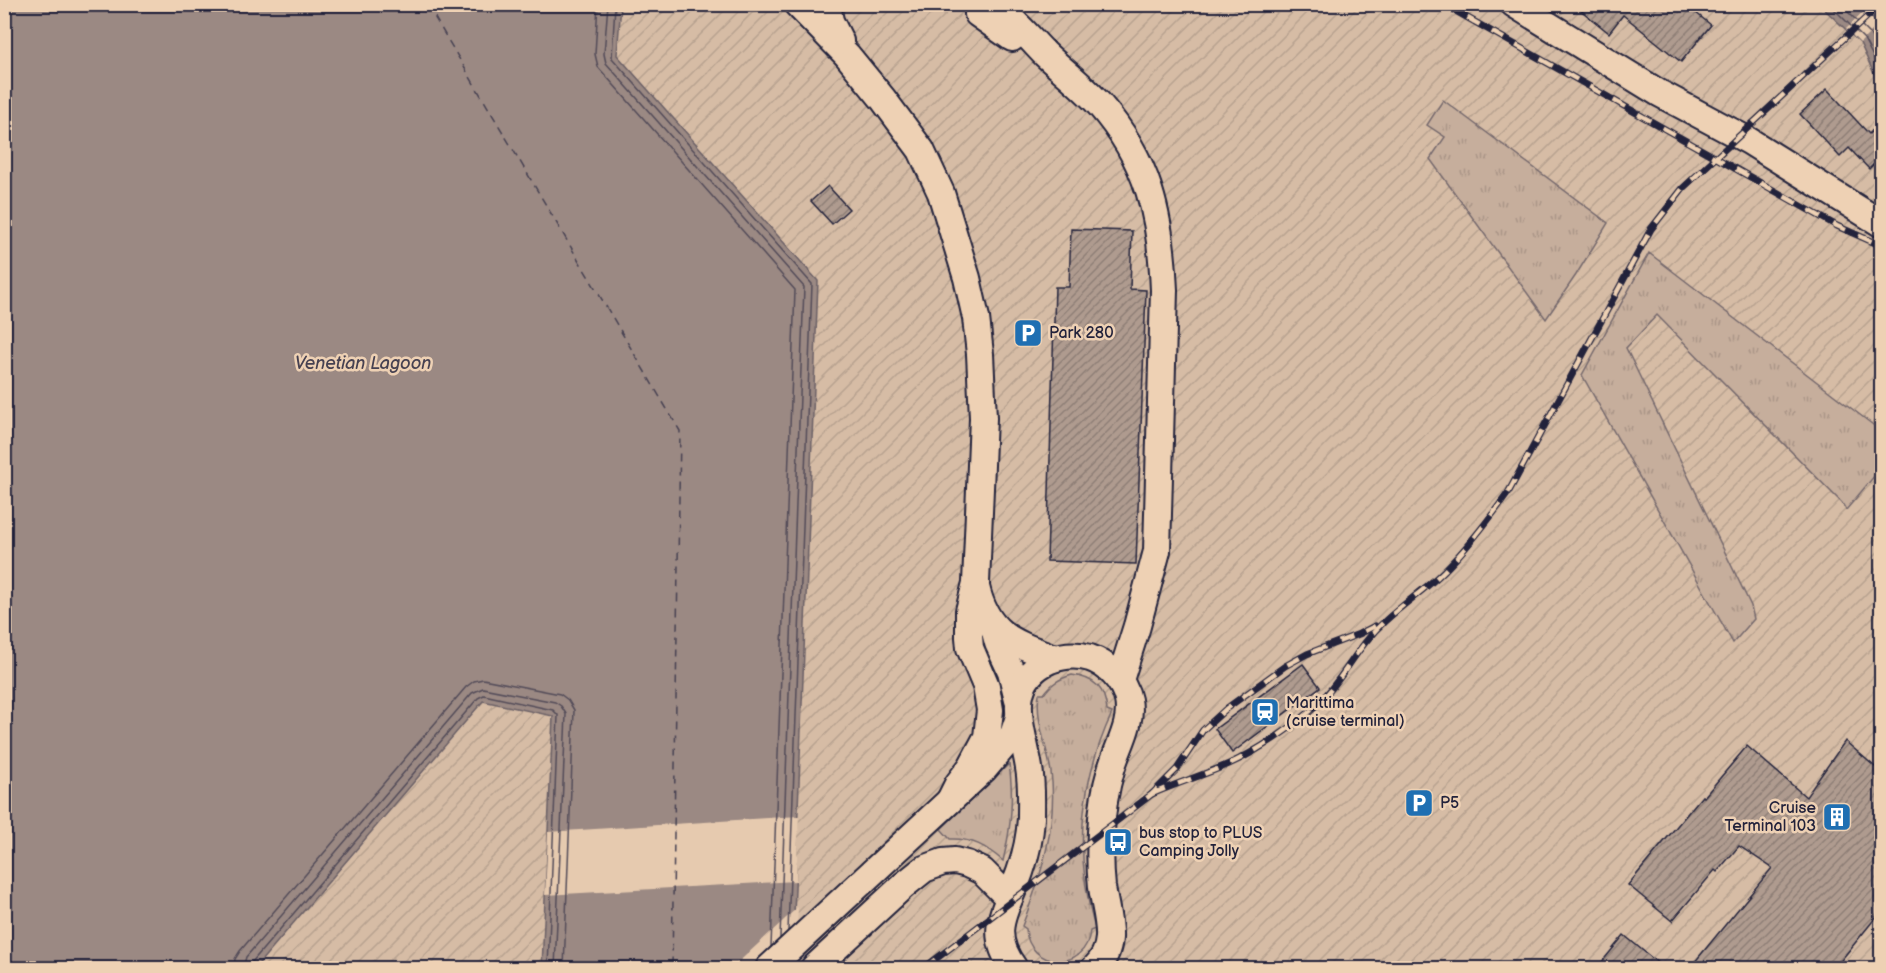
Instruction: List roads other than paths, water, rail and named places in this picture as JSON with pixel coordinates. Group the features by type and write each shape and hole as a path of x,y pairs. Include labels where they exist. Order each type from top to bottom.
{"street":[{"path":"797,4 847,55 921,150 941,194 967,278 976,318 983,397 976,584 969,611 970,648 988,692 990,710 987,737 950,800"},
{"path":"827,4 830,21 847,55"},
{"path":"1514,4 1659,93 1749,141 1881,224"},
{"path":"989,12 1016,22 1045,54 1098,104 1122,134 1139,161 1158,218 1163,251 1164,290 1157,551 1120,680"},
{"path":"976,584 981,607 994,628 1011,671 1029,771 1030,829 1021,870 1001,918 1000,940 1014,969"},
{"path":"994,628 1016,642 1055,658"},
{"path":"769,969 996,758 1013,735 1023,686 1033,671 1055,658 1071,655 1091,658 1108,668 1120,680 1128,700 1128,722 1109,779 1103,807 1102,886 1110,931 1107,950 1095,969"},
{"path":"814,969 904,885 924,869 943,862 955,861 968,864 982,872 1009,898"}],"water":[{"name":"Venetian Lagoon","path":"5,5 621,5 617,55 818,281 792,968 542,968 553,716 483,701 255,968 5,968"},
{"path":"1820,5 1881,5 1881,89 1860,43"}],"railway":[{"path":"1443,4 1837,226 1882,246"},
{"path":"1152,794 1240,759 1297,722 1326,696 1375,631 1453,562 1508,493 1651,229 1683,188 1881,4"},
{"path":"924,968 1152,794 1177,769 1203,730 1227,708 1285,666 1307,654 1375,626"}],"place":[{"name":"Park 280","path":"1028,333"},
{"name":"Marittima (cruise terminal)","path":"1265,712"},
{"name":"P5","path":"1419,803"},
{"name":"Cruise Terminal 103","path":"1837,817"},
{"name":"bus stop to PLUS Camping Jolly","path":"1118,842"}]}
